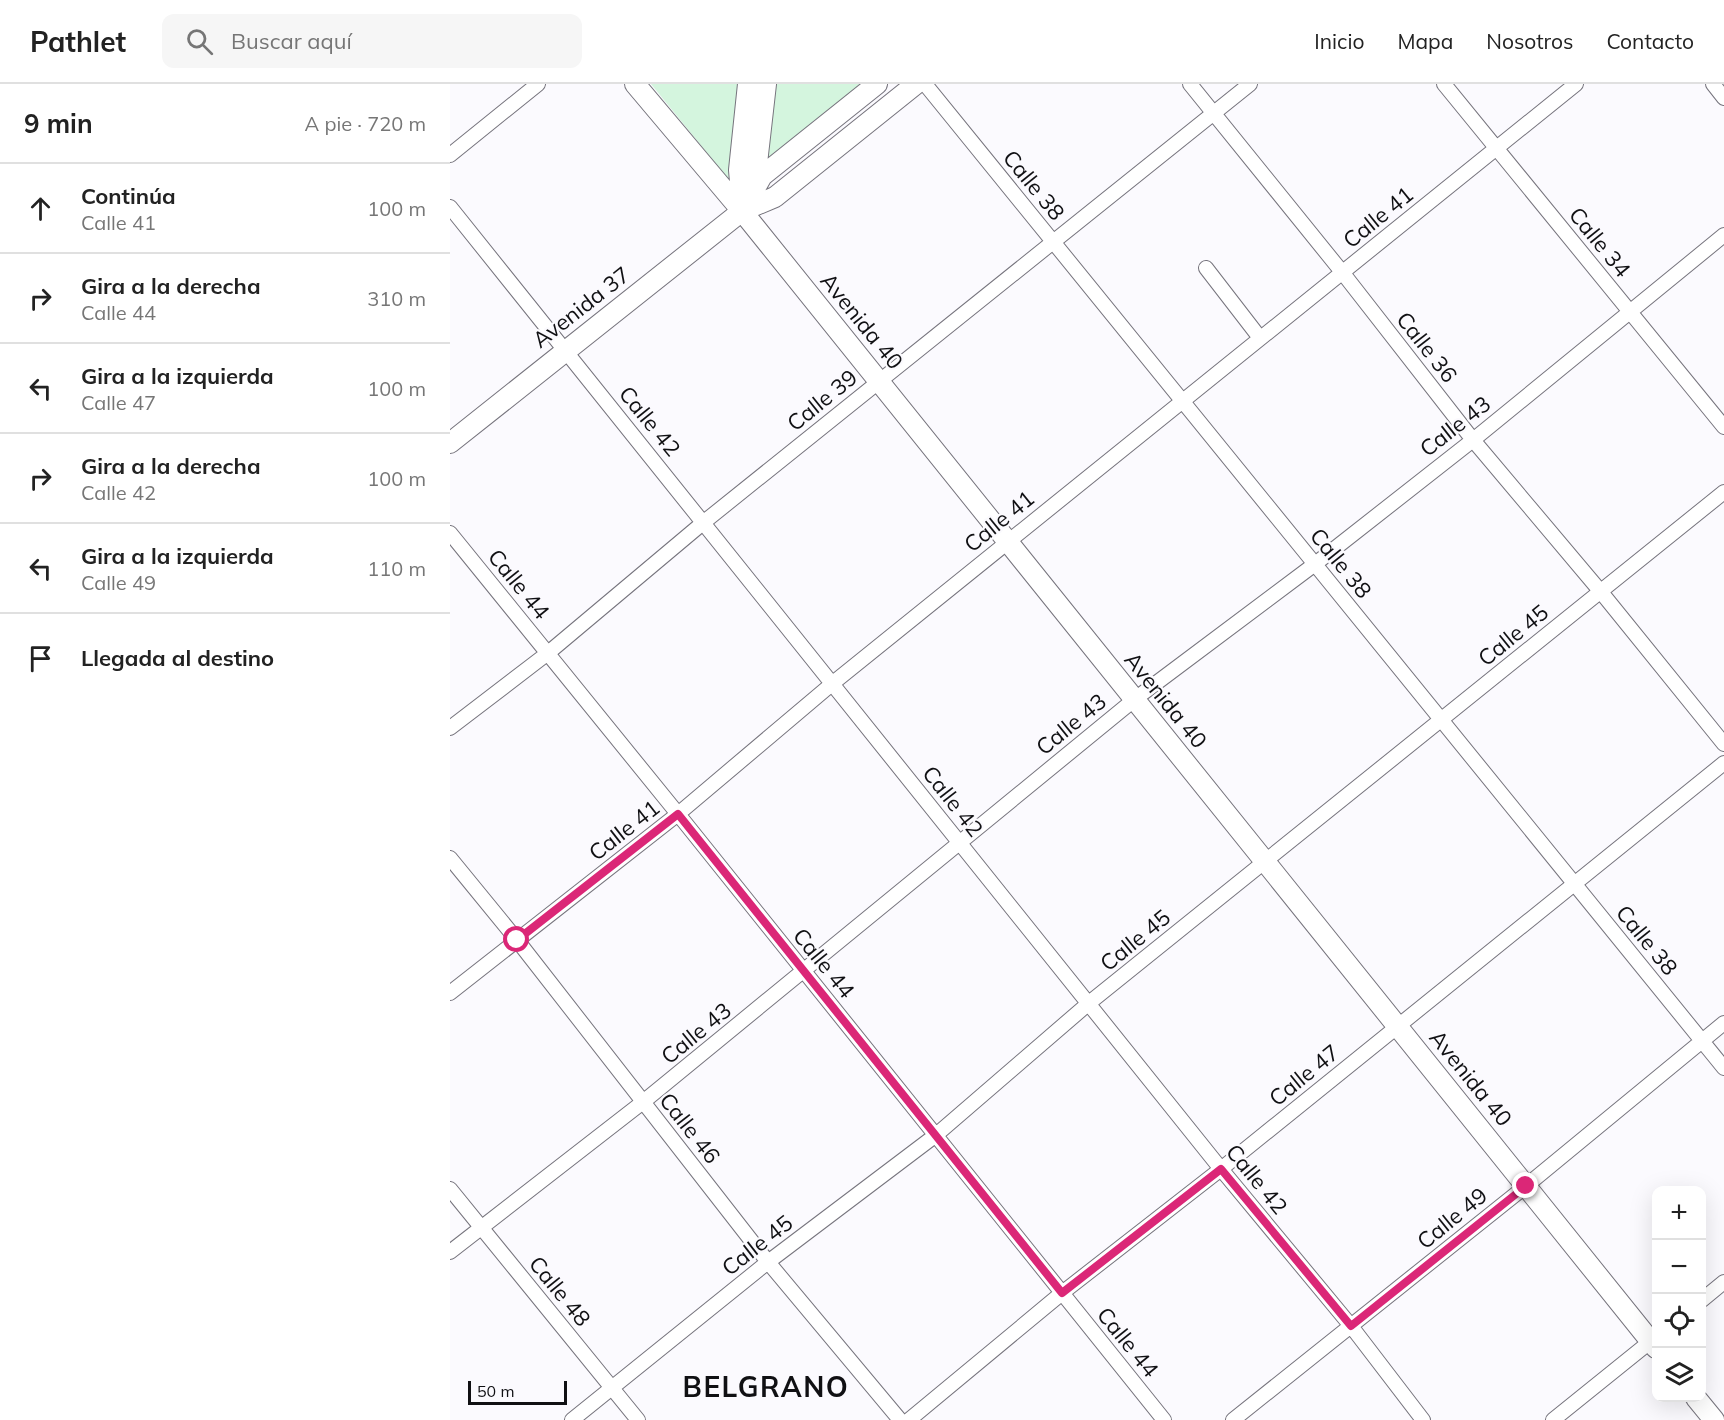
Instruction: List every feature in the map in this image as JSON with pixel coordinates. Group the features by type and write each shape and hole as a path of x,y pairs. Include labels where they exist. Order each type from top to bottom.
{"main road":[{"name":"Avenida 40","path":"635,84 742,211 1526,1186 1652,1338"},
{"path":"742,211 739,171 748,84"},
{"path":"742,211 756,172 766,84"},
{"name":"Avenida 37","path":"742,211 762,176 877,84"},
{"name":"Avenida 37","path":"450,443 742,211 775,197 916,84"},
{"path":"1699,1402 1714,1420"}],"street":[{"path":"450,155 538,84"},
{"name":"Calle 38","path":"925,84 1724,1068"},
{"name":"Calle 36","path":"1190,84 1342,272 1473,440 1724,744"},
{"name":"Calle 39","path":"450,728 548,653 704,522 1250,84"},
{"name":"Calle 34","path":"1444,84 1724,427"},
{"name":"Calle 41","path":"450,993 678,814 833,683 1576,84"},
{"path":"1713,84 1724,98"},
{"name":"Calle 42","path":"450,207 1221,1169 1351,1326 1423,1420"},
{"name":"Calle 43","path":"450,1252 643,1102 1135,699 1315,564 1473,440 1724,235"},
{"path":"1206,268 1260,338"},
{"name":"Calle 45","path":"572,1420 768,1262 936,1134 1089,1004 1724,492"},
{"name":"Calle 44","path":"450,533 1164,1420"},
{"name":"Calle 47","path":"909,1420 1062,1293 1221,1169 1724,763"},
{"name":"Calle 46","path":"450,858 517,940 768,1262 900,1420"},
{"name":"Calle 49","path":"1233,1420 1526,1186 1724,1023"},
{"name":"Calle 48","path":"450,1189 638,1420"},
{"path":"1706,1296 1724,1282"},
{"path":"1553,1420 1652,1344"}],"green space":[{"path":"651,84 741,84 729,180"},
{"path":"774,84 863,84 765,161"}],"district":[{"name":"BELGRANO","path":"766,1387"}],"route":[{"path":"517,940 678,814 1062,1293 1221,1169 1351,1326 1526,1186"}]}
